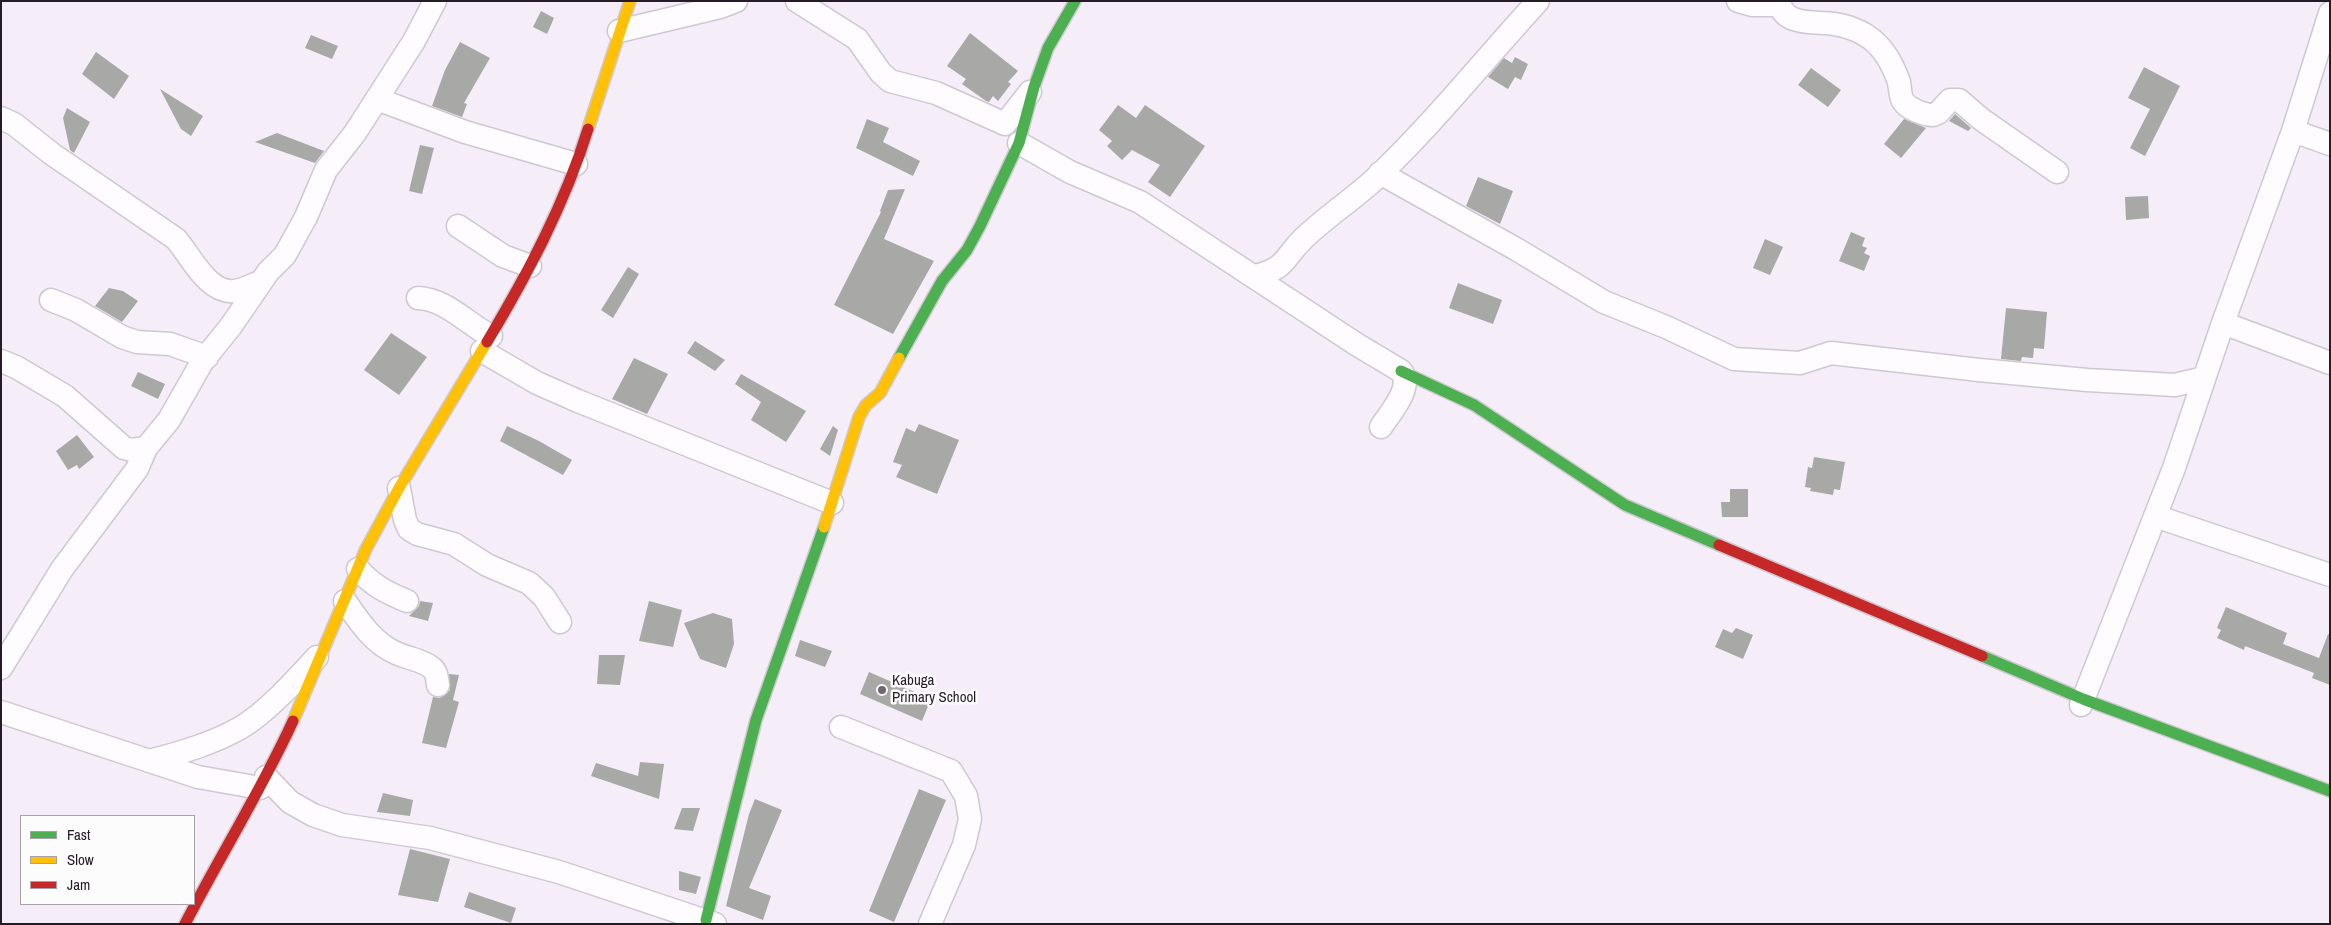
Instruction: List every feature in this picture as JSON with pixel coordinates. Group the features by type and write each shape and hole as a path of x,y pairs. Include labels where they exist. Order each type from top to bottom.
{"street":[{"path":"1,668 62,570 137,469 146,448 169,420 202,362 260,282 285,255 306,217 326,170 355,134 414,41 435,1"},
{"path":"186,924 214,867 263,782 325,649 358,569 398,488 487,343 530,266 576,164 630,1"},
{"path":"619,31 720,7 736,1"},
{"path":"797,1 858,39 880,73 890,81 936,93 1001,123 1008,123 1034,87"},
{"path":"1,712 198,777 263,782 290,802 313,815 342,825 430,838 559,872 710,922 756,720 832,503 859,417 866,405 880,393 942,281 967,250 1019,143 1034,87 1048,48 1075,1"},
{"path":"1255,276 1273,271 1282,265 1303,239 1380,173 1453,97 1538,1"},
{"path":"1738,1 1752,5 1780,3 1784,13 1795,20 1834,24 1867,36 1882,50 1893,66 1902,100 1908,106 1934,115 1950,100 1959,100 1987,123 2057,172"},
{"path":"2082,702 2155,516 2293,131 2330,14"},
{"path":"377,99 465,132 576,164"},
{"path":"1,118 14,124 52,154 176,239 194,266 219,288 234,291 260,282"},
{"path":"2293,131 2330,144"},
{"path":"1019,143 1070,172 1140,202 1356,344 1401,370 1474,405 1625,505 2082,702 2330,791"},
{"path":"1380,173 1516,249 1604,302 1666,327 1734,360 1800,363 1831,353 2087,380 2175,385 2204,378"},
{"path":"458,226 503,256 530,266"},
{"path":"418,298 439,302 538,383 832,503"},
{"path":"51,300 76,310 122,337 138,342 170,344 207,357"},
{"path":"2223,323 2330,363"},
{"path":"1,361 16,367 65,396 124,448 131,450 146,448"},
{"path":"1380,427 1401,395 1406,382 1401,370"},
{"path":"398,488 405,520 409,529 417,534 454,544 487,565 529,584 544,597 560,622"},
{"path":"2155,516 2330,575"},
{"path":"358,569 371,582 387,593 407,601"},
{"path":"345,601 374,638 394,652 431,666 436,673 438,685"},
{"path":"149,761 215,740 242,727 289,688 325,649"},
{"path":"841,727 951,771 966,796 970,819 964,845 930,924"}],"building":[{"path":"541,11 554,18 547,34 533,27"},
{"path":"970,33 1018,71 1008,82 1011,84 998,101 993,96 989,102 986,101 962,84 966,79 947,66"},
{"path":"311,35 338,46 332,59 305,48"},
{"path":"460,42 490,58 464,103 467,104 462,117 432,106 445,70"},
{"path":"96,52 129,76 114,99 82,74"},
{"path":"1515,57 1528,64 1521,80 1515,77 1508,89 1488,77 1504,58 1512,63"},
{"path":"2144,67 2180,86 2145,156 2130,148 2150,109 2128,98"},
{"path":"1811,68 1841,90 1828,107 1798,85"},
{"path":"160,89 203,116 191,136 181,129"},
{"path":"1118,105 1136,118 1145,105 1205,146 1170,197 1148,182 1160,165 1132,150 1122,160 1107,146 1112,141 1099,130"},
{"path":"67,108 90,122 74,153 70,150 63,118"},
{"path":"1955,114 1971,128 1968,131 1949,121"},
{"path":"867,119 889,128 883,142 920,161 913,176 856,148"},
{"path":"1904,119 1926,128 1901,158 1884,144"},
{"path":"277,133 324,151 315,163 255,142"},
{"path":"420,145 434,148 422,194 409,191"},
{"path":"1478,177 1513,191 1500,224 1466,206"},
{"path":"905,189 884,239 934,261 893,334 834,305 881,212 888,190"},
{"path":"2148,196 2149,218 2126,220 2125,197"},
{"path":"1851,232 1865,238 1862,246 1867,248 1864,253 1870,256 1864,271 1839,261"},
{"path":"1765,239 1783,247 1770,275 1753,268"},
{"path":"628,267 639,274 613,318 601,310"},
{"path":"1458,283 1502,300 1493,324 1449,308"},
{"path":"109,288 123,291 138,301 122,322 95,306"},
{"path":"2006,308 2047,312 2044,349 2034,348 2033,358 2022,357 2021,361 2001,359"},
{"path":"391,333 427,357 399,395 364,370"},
{"path":"695,341 725,360 715,371 687,353"},
{"path":"634,358 668,374 647,414 612,399"},
{"path":"138,372 165,384 158,399 131,386"},
{"path":"741,374 806,411 786,442 751,420 761,402 735,384"},
{"path":"919,424 959,440 937,494 896,477 902,465 893,462 906,428 915,432"},
{"path":"507,426 539,441 572,460 563,475 500,441"},
{"path":"833,426 838,430 830,456 820,449"},
{"path":"77,435 94,457 79,469 77,465 68,470 56,451"},
{"path":"1814,457 1845,462 1840,490 1834,489 1833,495 1810,491 1811,488 1805,487 1808,467 1812,468"},
{"path":"1730,489 1748,489 1748,517 1722,517 1721,502 1730,502"},
{"path":"420,601 433,603 428,621 409,616 419,606"},
{"path":"649,601 682,610 673,647 639,641"},
{"path":"2226,607 2287,633 2283,644 2319,658 2328,634 2330,635 2330,685 2312,678 2314,673 2245,646 2244,650 2217,638 2221,630 2217,628"},
{"path":"713,613 732,619 734,644 726,668 700,659 684,623"},
{"path":"1736,628 1753,635 1743,659 1715,647 1723,629 1732,633"},
{"path":"800,640 832,651 825,667 795,656"},
{"path":"599,655 625,655 620,685 597,684"},
{"path":"869,672 931,699 922,721 860,694"},
{"path":"449,674 459,675 453,700 459,702 446,748 422,743 433,697 440,698 450,690"},
{"path":"640,762 664,764 659,799 591,776 596,763 638,776"},
{"path":"919,789 946,800 894,922 869,911"},
{"path":"383,793 413,800 410,816 377,812"},
{"path":"755,799 782,810 749,888 771,896 763,920 726,906 749,814"},
{"path":"682,808 700,808 693,831 674,829"},
{"path":"410,849 450,859 438,902 398,895"},
{"path":"679,871 701,877 696,894 679,890"},
{"path":"469,892 516,908 511,923 464,907"}],"traffic: fast":[{"path":"899,358 942,281 967,250 980,226 1019,143 1034,87 1048,48 1075,1"},
{"path":"1401,371 1474,405 1625,505 1719,545"},
{"path":"706,920 756,720 824,527"},
{"path":"1982,656 2083,699 2330,791"}],"traffic: slow":[{"path":"588,129 630,1"},
{"path":"293,721 366,549 399,488 487,342"},
{"path":"824,527 859,417 866,405 880,393 899,358"}],"traffic: jam":[{"path":"487,342 544,238 579,157 588,129"},
{"path":"1719,545 1982,656"},
{"path":"195,905 268,773 293,721"},
{"path":"185,924 195,905"}],"place":[{"name":"Kabuga Primary School","path":"882,690"}]}
